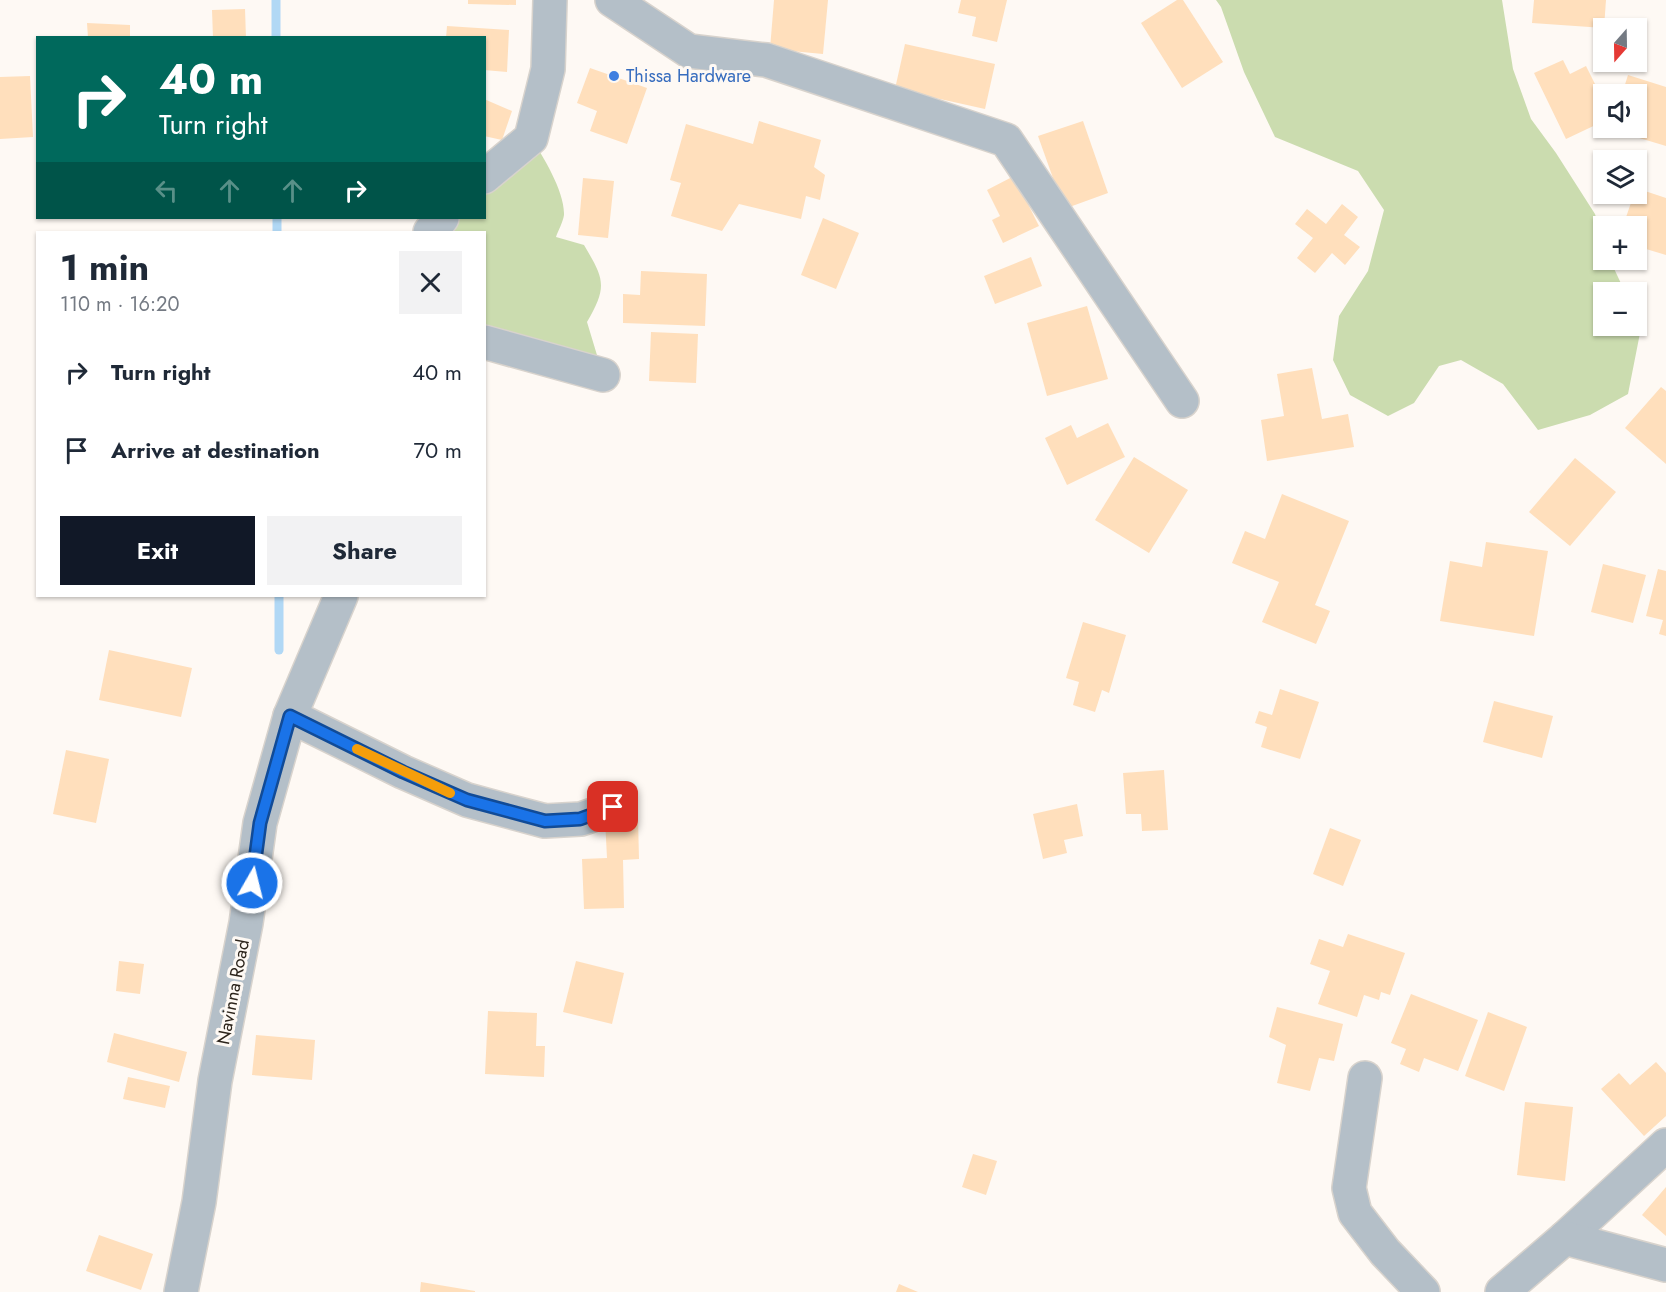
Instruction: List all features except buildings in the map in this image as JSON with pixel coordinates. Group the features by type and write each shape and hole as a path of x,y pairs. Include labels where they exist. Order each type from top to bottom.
{"street":[{"path":"486,175 531,138 548,69 550,0"},
{"path":"612,0 688,51 766,60 1006,140 1182,401"},
{"path":"431,231 441,219"},
{"path":"486,343 603,375"},
{"name":"Navinna Road","path":"182,1292 199,1202 215,1081 246,923 260,823 290,716 341,597"},
{"path":"290,716 403,772 467,800 545,821 580,819 613,807"},
{"path":"1365,1078 1349,1188 1355,1213 1385,1252 1423,1292"},
{"path":"1502,1292 1666,1145"},
{"path":"1564,1238 1666,1265"}],"green space":[{"path":"1216,0 1502,0 1513,69 1531,119 1595,214 1596,216 1593,216 1593,270 1615,270 1620,282 1593,282 1593,336 1639,336 1628,394 1590,415 1538,430 1503,384 1461,360 1439,366 1414,403 1388,416 1350,395 1333,360 1339,316 1368,271 1384,210 1358,171 1275,137 1244,72 1221,7"},
{"path":"531,138 547,164 561,196 564,215 556,237 584,245 599,275 601,291 587,322 603,375 486,342 486,231 431,231 441,219 486,219 486,176"}],"waterway":[{"path":"276,0 276,36"},
{"path":"277,219 277,231"},
{"path":"279,597 279,650"}],"slow traffic":[{"path":"357,749 450,793"}],"place":[{"name":"Thissa Hardware","path":"614,76"}],"route":[{"path":"252,883 260,823 290,716 403,772 467,800 545,821 580,819 613,807"}]}
